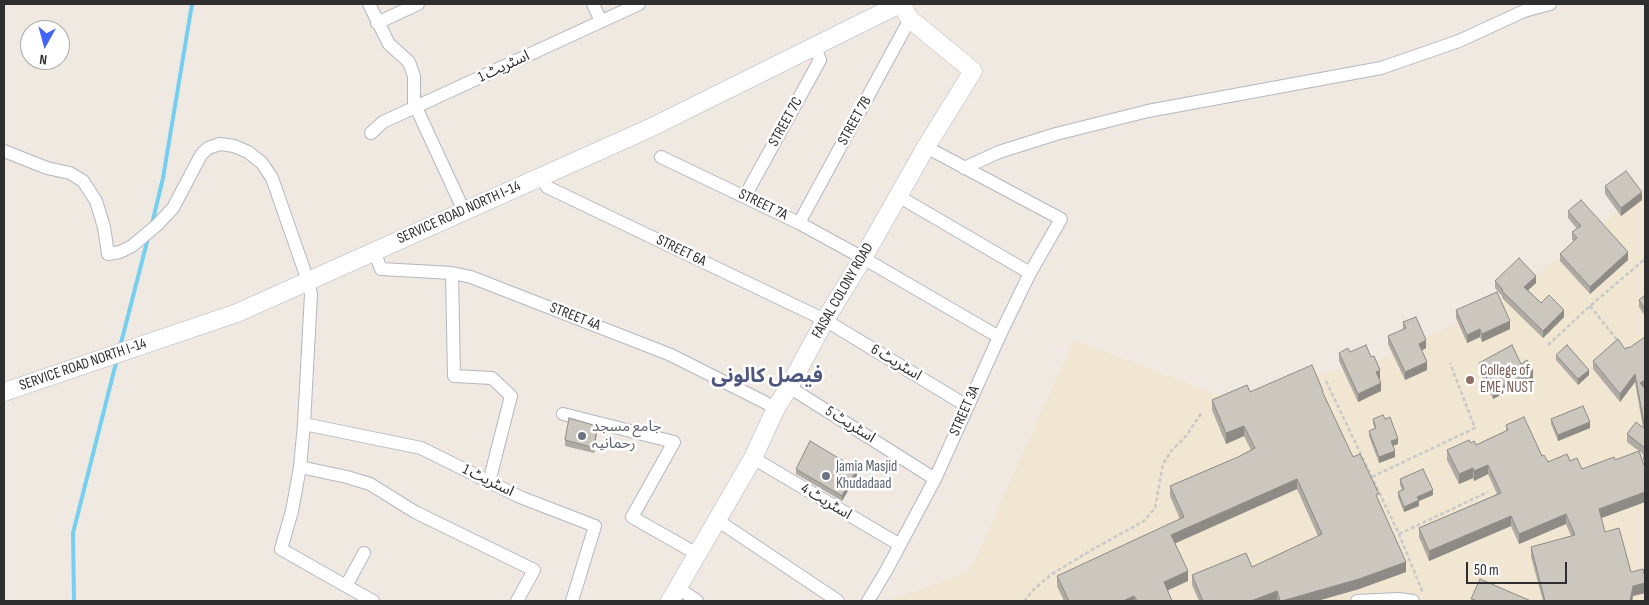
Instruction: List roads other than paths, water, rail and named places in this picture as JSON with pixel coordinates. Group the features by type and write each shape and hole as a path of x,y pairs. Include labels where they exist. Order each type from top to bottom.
{"main road":[{"name":"SERVICE ROAD NORTH I-14","path":"4,392 237,312 650,128 815,47 878,9 904,9"},
{"name":"FAISAL COLONY ROAD","path":"674,594 753,458 776,408 825,320 863,258 926,147 974,70 904,9"}],"street":[{"path":"369,4 390,44 409,62 414,76 414,102 464,211"},
{"path":"377,22 418,4"},
{"path":"593,4 601,21"},
{"name":"اسٹریٹ 1","path":"371,133 383,122 639,4"},
{"path":"926,147 964,168 999,152 1056,134 1148,112 1382,68 1459,41 1524,11 1550,4"},
{"name":"STREET 7B","path":"799,223 904,9"},
{"name":"STREET 7C","path":"745,196 820,60 815,47"},
{"path":"4,151 47,168 70,173 83,181 96,201 104,227 108,254 120,252 132,246 157,225 173,208 201,155 208,148 220,144 234,146 248,152 262,163 272,178 311,294 300,467 292,511 281,549 373,601"},
{"name":"STREET 7A","path":"661,157 799,223 999,337"},
{"name":"STREET 3A","path":"868,601 935,479 967,406 1030,273 1061,220 964,168"},
{"name":"STREET 6A","path":"540,177 547,187 825,320"},
{"path":"898,196 1030,273"},
{"name":"STREET 4A","path":"374,252 381,269 452,273 471,276 671,355 776,408"},
{"path":"452,273 454,376 492,378 511,396 489,482"},
{"name":"اسٹریٹ 6","path":"825,320 967,406"},
{"name":"اسٹریٹ 5","path":"789,387 935,479"},
{"path":"563,414 674,442 632,517 697,554"},
{"name":"اسٹریٹ 1","path":"304,424 422,448 520,497 595,526 572,601"},
{"name":"اسٹریٹ 4","path":"753,458 900,545"},
{"path":"300,467 370,484 415,512 534,570 517,601"},
{"path":"717,520 838,601"},
{"path":"346,586 364,552"},
{"path":"674,594 697,601"},
{"path":"1357,601 1399,599 1413,601"}],"waterway":[{"path":"152,224 163,178 192,4"},
{"path":"120,347 148,238"},
{"path":"74,601 73,533 117,359"}],"place":[{"name":"College of EME, NUST","path":"1470,380"},
{"name":"جامع مسجد رحمانیہ","path":"582,436"},
{"name":"Jamia Masjid Khudadaad","path":"826,476"}],"district":[{"name":"فیصل کالونی","path":"767,377"}]}
